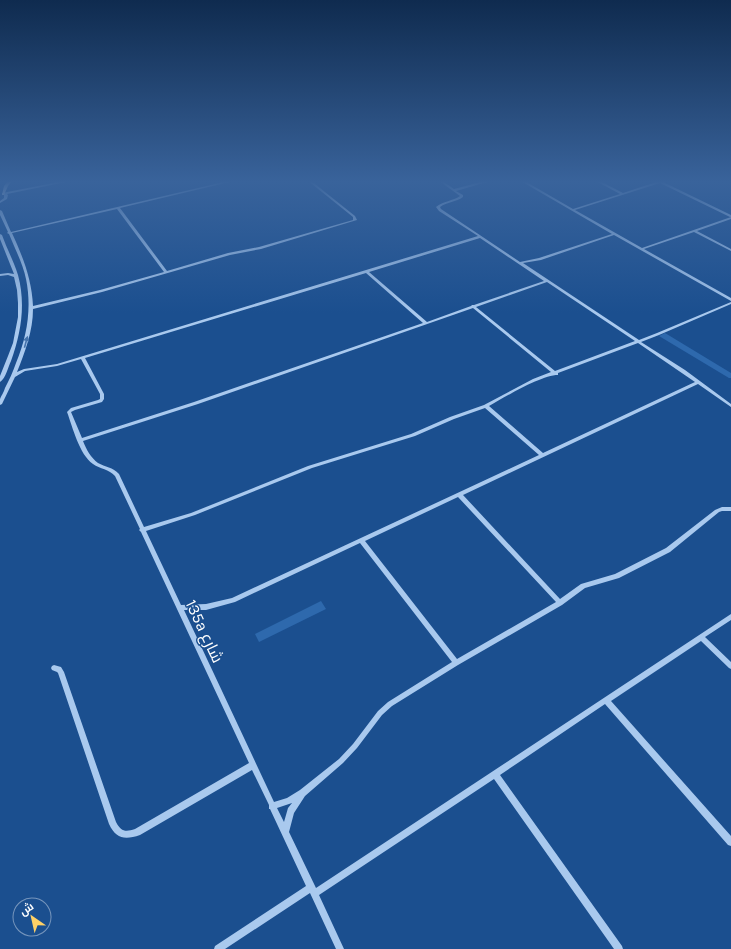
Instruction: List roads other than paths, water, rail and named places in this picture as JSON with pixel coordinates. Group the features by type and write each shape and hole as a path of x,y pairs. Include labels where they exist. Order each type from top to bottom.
{"street":[{"path":"0,404 19,363 28,334 31,308 28,279 5,224"},
{"path":"9,233 47,224"},
{"path":"130,224 166,272"},
{"path":"31,308 109,288 229,254 260,248 340,224"},
{"path":"461,224 547,280 731,406"},
{"path":"597,224 731,300"},
{"path":"642,249 712,224"},
{"path":"694,231 731,250"},
{"path":"519,263 540,259 614,234"},
{"path":"0,235 2,246 7,253 16,276 20,295 20,316 16,340 3,370 0,381"},
{"path":"14,376 29,369 48,367 479,237"},
{"path":"723,246 731,243"},
{"path":"1,252 7,253"},
{"path":"0,275 11,271 13,268"},
{"path":"366,271 426,323"},
{"path":"5,274 16,276"},
{"path":"81,440 196,403 355,346 426,323 547,280"},
{"path":"142,530 198,512 310,467 413,435 486,406 526,384 638,342 731,303"},
{"path":"473,306 556,374"},
{"name":"135a شارع","path":"82,357 102,394 102,399 100,401 73,408 69,412 81,440 92,460 114,471 340,949"},
{"path":"19,363 22,367 29,369"},
{"path":"179,608 206,607 233,600 698,382"},
{"path":"486,406 542,455"},
{"path":"459,494 560,603"},
{"path":"285,832 291,811 303,794 341,761 355,746 380,713 390,704 456,663 560,603 588,584 617,576 663,553 717,511 722,509 731,509"},
{"path":"361,540 456,663"},
{"path":"218,949 495,774 731,617"},
{"path":"701,637 731,666"},
{"path":"54,668 59,669 61,672 113,824 119,834 125,835 137,832 253,765"},
{"path":"606,700 731,842"},
{"path":"495,774 619,949"},
{"path":"272,806 303,794"}]}
